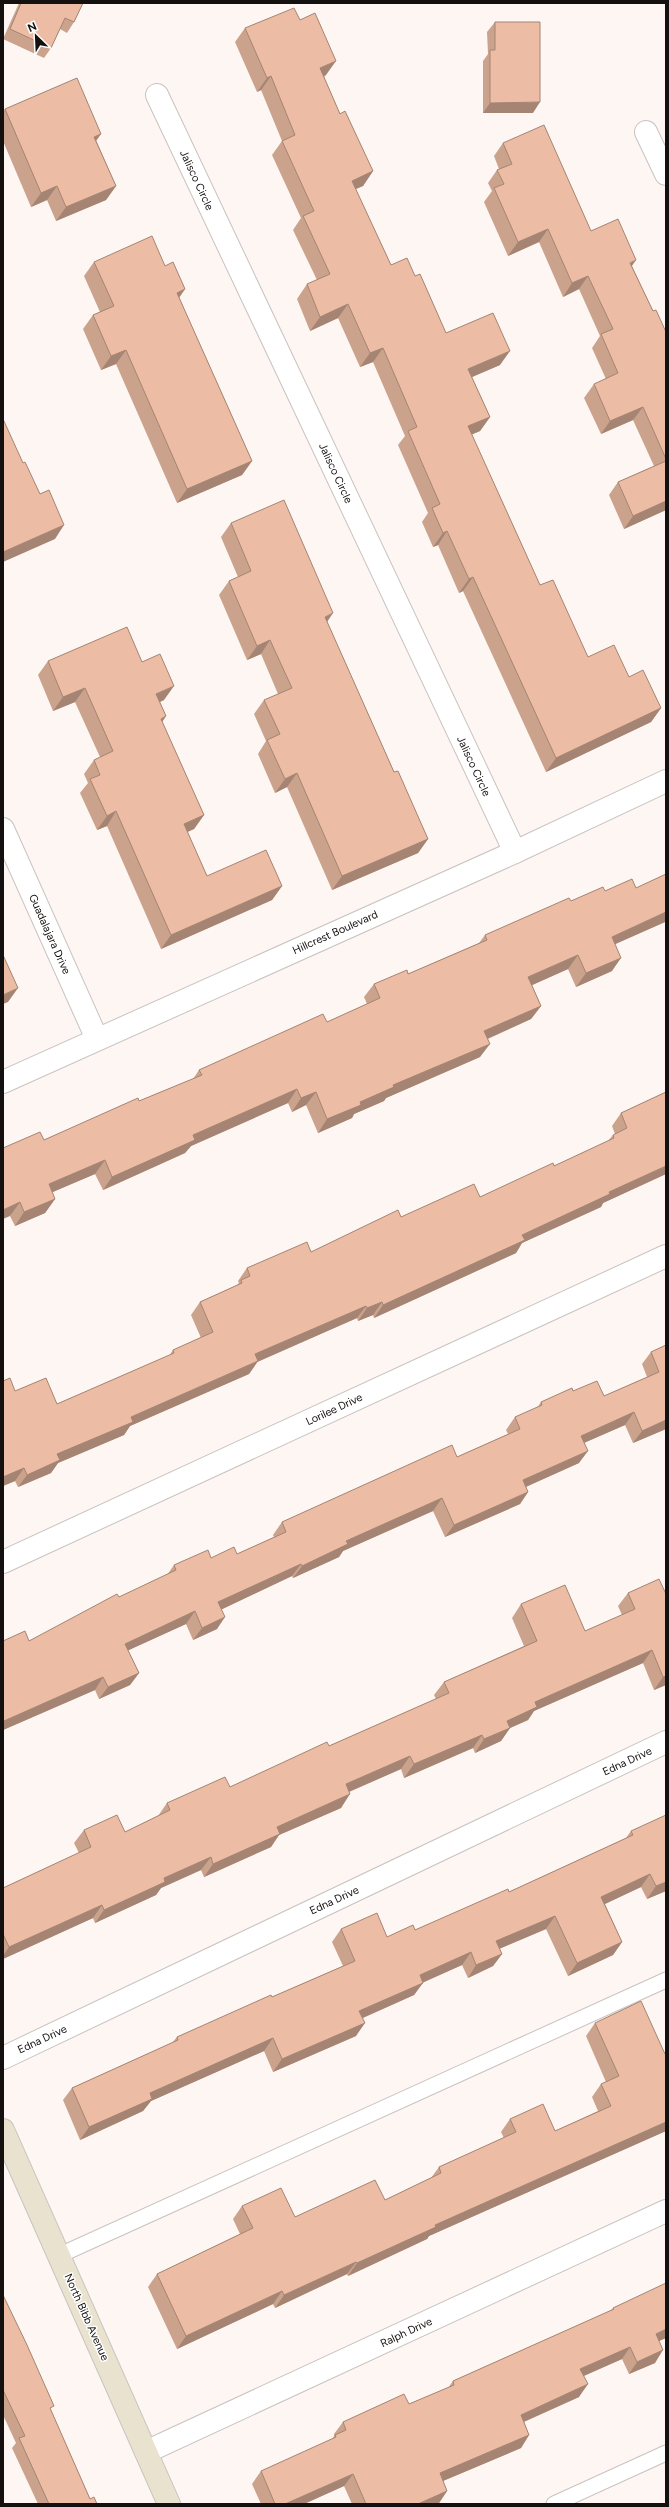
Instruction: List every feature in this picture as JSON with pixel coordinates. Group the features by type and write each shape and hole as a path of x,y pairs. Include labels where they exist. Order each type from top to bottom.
{"main road":[{"name":"North Bibb Avenue","path":"3,2130 60,2255 169,2504"}],"street":[{"name":"Jalisco Circle","path":"156,94 515,852"},
{"path":"646,132 666,174"},
{"name":"Hillcrest Boulevard","path":"3,1082 97,1038 515,852 666,780"},
{"name":"Guadalajara Drive","path":"3,830 97,1038"},
{"name":"Lorilee Drive","path":"3,1562 666,1256"},
{"name":"Edna Drive","path":"3,2058 666,1742"},
{"name":"Ralph Drive","path":"146,2452 666,2211"}],"lane":[{"path":"60,2255 666,1980"},
{"path":"554,2504 666,2452"}],"building":[{"path":"21,3 83,3 74,22 65,18 51,48 10,29"},
{"path":"294,8 300,20 315,13 336,61 320,68 340,114 345,111 373,171 352,181 391,265 407,258 415,276 420,274 446,333 493,313 510,351 468,369 490,417 468,426 540,585 553,580 588,657 614,645 629,677 643,670 661,708 556,758 473,577 469,579 447,531 443,533 432,508 440,504 408,431 417,427 383,348 370,353 348,304 320,317 307,284 330,274 303,216 314,211 282,141 295,135 271,76 267,78 245,28"},
{"path":"495,22 540,22 540,102 490,103 490,50 495,50"},
{"path":"77,78 101,134 94,137 116,186 66,207 57,186 41,193 5,109"},
{"path":"544,125 591,231 618,219 636,260 630,263 653,311 656,310 666,332 666,459 643,407 610,421 594,384 618,373 601,334 613,329 588,276 572,283 548,229 518,242 494,188 504,184 497,170 512,164 503,143"},
{"path":"152,236 165,266 173,262 185,289 177,293 252,461 187,489 126,350 111,356 93,315 114,306 94,262"},
{"path":"3,419 23,463 25,462 40,494 49,490 64,525 3,552"},
{"path":"666,461 666,501 633,516 618,482"},
{"path":"284,500 333,613 325,617 394,772 398,771 428,839 342,876 297,773 285,779 267,740 280,734 264,700 292,688 270,640 257,646 229,581 251,571 231,523"},
{"path":"127,627 142,662 160,654 174,686 156,694 166,716 161,719 204,815 184,824 207,876 266,850 282,886 171,935 116,811 107,816 90,779 100,775 94,760 113,751 85,688 63,697 48,661"},
{"path":"666,874 666,912 612,937 621,958 586,973 578,955 528,977 541,1006 484,1031 490,1044 393,1085 394,1087 360,1102 361,1105 327,1119 316,1092 301,1098 297,1089 193,1135 195,1140 112,1177 105,1160 49,1184 55,1199 24,1212 20,1202 3,1210 3,1148 40,1132 44,1140 138,1098 139,1101 202,1075 199,1070 323,1014 327,1022 380,998 374,984 407,970 408,974 487,940 485,935 569,898 571,901 603,887 605,891 632,879 636,888"},
{"path":"3,955 18,988 3,995"},
{"path":"666,1092 666,1166 522,1235 525,1240 383,1305 382,1302 367,1308 366,1306 255,1354 258,1361 131,1417 133,1422 57,1454 60,1460 27,1475 24,1468 3,1477 3,1381 10,1378 15,1391 46,1378 57,1404 174,1353 173,1350 213,1332 200,1302 242,1283 241,1280 250,1276 247,1268 307,1242 311,1252 398,1210 401,1217 474,1184 480,1197 553,1163 554,1166 614,1138 613,1135 627,1128 621,1113"},
{"path":"666,1345 666,1420 642,1431 634,1412 581,1436 588,1451 523,1480 528,1492 454,1525 442,1498 346,1541 348,1544 302,1566 301,1564 218,1602 225,1617 202,1628 195,1611 125,1644 139,1673 108,1687 103,1677 4,1721 3,1641 25,1631 29,1641 117,1594 119,1597 176,1570 174,1565 208,1550 211,1558 234,1547 237,1554 286,1532 282,1522 452,1445 457,1457 520,1429 515,1417 542,1405 541,1402 572,1388 573,1391 597,1381 604,1396 659,1372 651,1352"},
{"path":"659,1579 666,1594 666,1676 663,1677 652,1650 535,1702 537,1707 507,1721 510,1728 484,1739 482,1735 414,1764 410,1756 346,1784 350,1794 277,1827 280,1834 213,1864 211,1857 164,1878 165,1882 104,1910 102,1905 9,1947 3,1934 3,1888 91,1847 84,1830 117,1815 125,1832 170,1810 167,1803 225,1777 230,1787 327,1742 329,1746 449,1693 444,1682 537,1641 521,1604 565,1585 585,1631 635,1609 628,1593"},
{"path":"666,1815 666,1882 656,1886 650,1874 601,1897 622,1942 577,1963 555,1916 496,1941 502,1954 476,1965 471,1952 420,1975 423,1983 359,2011 365,2023 282,2059 273,2038 150,2093 152,2099 89,2127 72,2088 178,2040 177,2037 271,1995 272,1997 355,1961 341,1929 377,1913 387,1937 413,1925 415,1930 508,1889 509,1892 633,1835 631,1831"},
{"path":"641,2001 666,2054 666,2122 435,2225 436,2227 357,2263 356,2262 284,2295 282,2291 186,2336 157,2274 253,2228 242,2206 281,2188 295,2217 375,2180 385,2200 441,2173 439,2167 516,2132 510,2119 543,2104 555,2131 611,2106 601,2084 619,2076 595,2023"},
{"path":"666,2283 666,2329 656,2334 663,2350 637,2362 630,2347 580,2369 588,2384 521,2415 529,2435 440,2473 447,2491 418,2504 366,2504 353,2474 285,2504 275,2504 261,2471 336,2437 335,2435 346,2430 343,2422 404,2394 409,2404 454,2385 453,2381 614,2309 613,2308"},
{"path":"3,2295 54,2406 50,2408 90,2499 94,2497 97,2504 49,2504 19,2438 25,2436 3,2390"}]}
